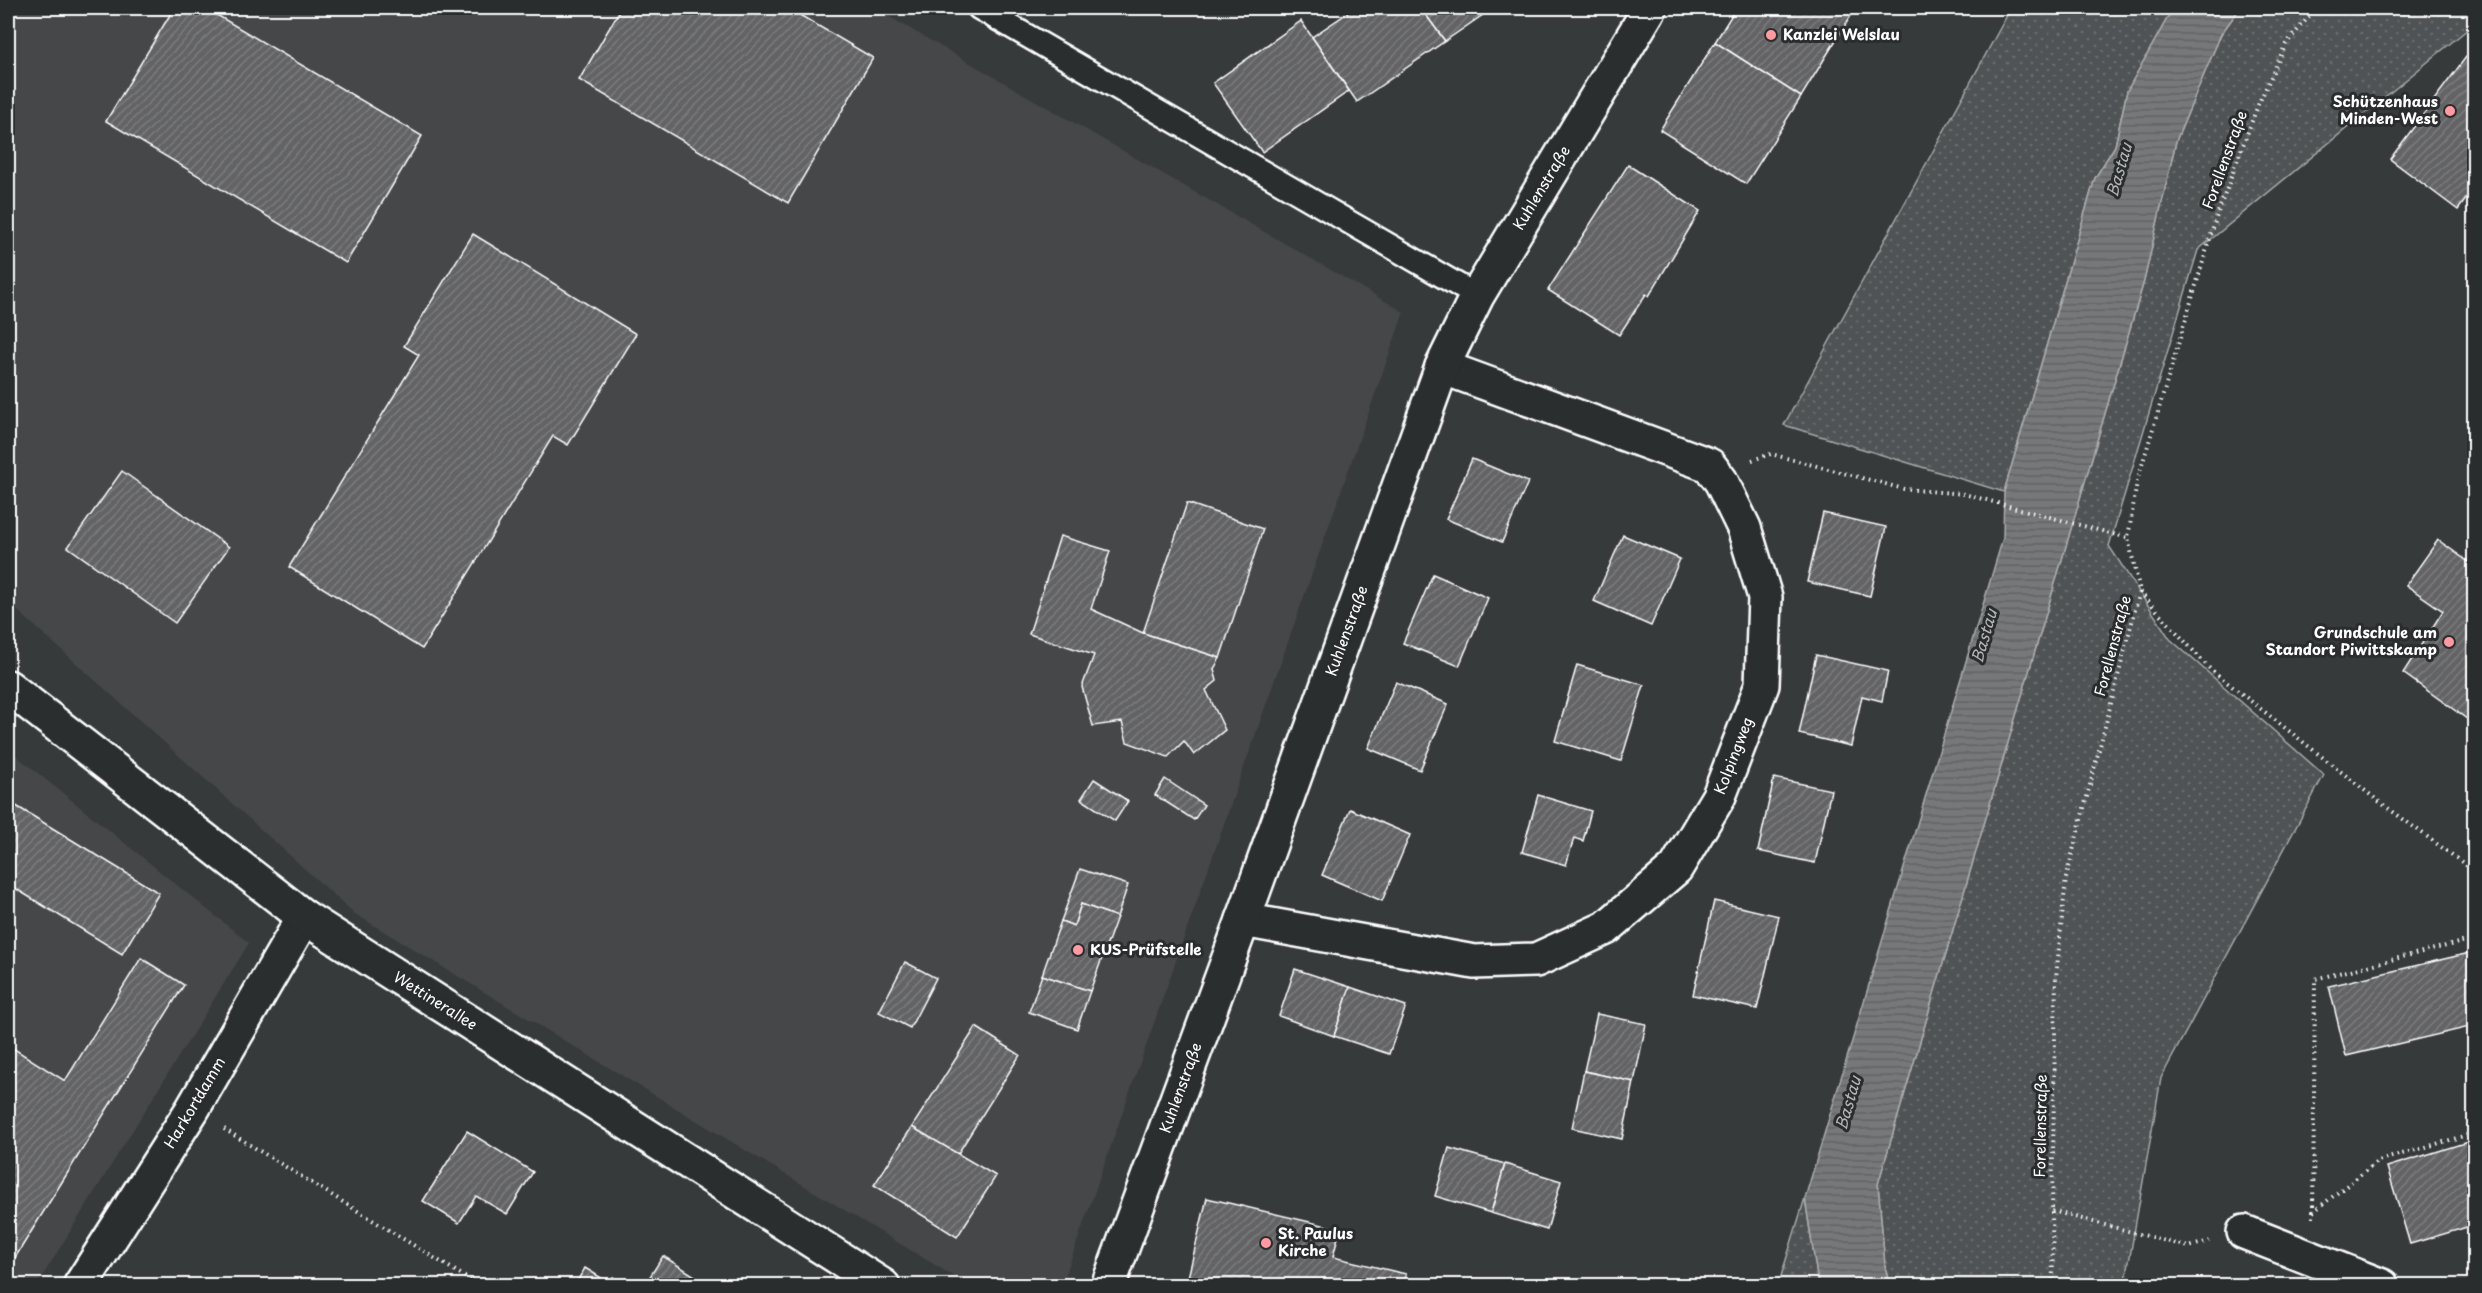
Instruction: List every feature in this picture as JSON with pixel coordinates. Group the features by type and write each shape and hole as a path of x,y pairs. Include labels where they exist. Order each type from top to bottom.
{"street":[{"name":"Kuhlenstraße","path":"1108,1286 1243,920 1442,367 1477,296 1650,8"},
{"name":"Kolpingweg","path":"1243,920 1474,962 1536,960 1606,928 1676,868 1719,796 1762,685 1765,597 1744,528 1721,481 1709,465 1442,367"},
{"name":"Wettinerallee","path":"8,687 304,917 883,1286"},
{"name":"Harkortdamm","path":"80,1286 192,1110 304,917"},
{"path":"2244,1232 2382,1286"}],"lane":[{"path":"979,8 1477,296"}],"path":[{"name":"Forellenstraße","path":"2054,1286 2052,1211 2056,978 2066,878 2140,591 2128,538 2137,482 2217,215 2258,105 2286,44 2316,8"},
{"path":"1721,481 1753,459 1771,454 1904,489 1964,494 2128,538"},
{"path":"2140,591 2210,669 2377,800 2475,871"},
{"path":"2312,1258 2315,979 2475,939"},
{"path":"192,1110 480,1286"},
{"path":"2313,1212 2378,1161 2475,1133"},
{"path":"2052,1211 2189,1247 2244,1232"}],"shaded area":[{"path":"8,8 874,8 1404,312 1062,1285 968,1285 355,914 8,602"},
{"path":"2011,8 2173,8 2127,91 2115,146 2095,178 2004,492 1784,425"},
{"path":"2240,8 2474,8 2474,24 2198,250 2109,546 2170,639 2324,775 2161,1078 2125,1285 1889,1285 1885,1266 1878,1184 2144,281 2176,141 2221,34"},
{"path":"8,749 249,943 37,1285 8,1285"},
{"path":"1805,1198 1817,1276 1821,1285 1778,1286"}],"water":[{"name":"Bastau","path":"2173,8 2240,8 2221,34 2176,141 2144,281 1878,1184 1885,1266 1889,1285 1821,1285 1817,1276 1805,1198 2003,538 2004,492 2095,178 2115,146 2127,91"}],"building":[{"path":"174,8 205,8 422,136 346,263 106,121"},
{"path":"621,8 788,8 873,58 788,203 579,80"},
{"path":"1355,8 1421,8 1445,41 1357,102 1312,37"},
{"path":"1421,8 1493,8 1445,41"},
{"path":"1736,8 1855,9 1801,97 1715,42"},
{"path":"1301,21 1349,91 1262,152 1213,83"},
{"path":"1715,42 1801,97 1746,184 1660,130"},
{"name":"Schützenhaus Minden-West","path":"2466,57 2474,63 2474,188 2458,210 2390,159"},
{"path":"1628,165 1700,211 1649,296 1646,294 1619,335 1548,290"},
{"path":"473,234 636,334 568,445 553,436 422,649 289,567 419,355 404,346"},
{"path":"1472,459 1528,482 1502,542 1446,519"},
{"path":"122,471 229,547 175,623 68,547"},
{"path":"1187,503 1263,529 1220,658 1143,633"},
{"path":"1823,513 1886,527 1870,596 1807,582"},
{"path":"1623,535 1680,559 1651,626 1594,601"},
{"path":"1060,536 1110,551 1091,609 1143,633 1220,658 1214,669 1217,681 1206,690 1225,730 1194,755 1184,741 1168,757 1127,742 1122,722 1093,726 1082,687 1094,655 1029,634"},
{"name":"Grundschule am Standort Piwittskamp","path":"2438,540 2474,566 2474,724 2403,673 2443,611 2406,585"},
{"path":"1433,574 1488,598 1459,666 1403,643"},
{"path":"1816,655 1888,671 1882,701 1862,696 1851,746 1799,734"},
{"path":"1577,665 1644,685 1621,761 1555,741"},
{"path":"1396,682 1448,704 1420,770 1368,748"},
{"path":"1774,778 1831,790 1815,863 1758,851"},
{"path":"1094,779 1128,801 1115,821 1081,799"},
{"path":"1165,779 1204,805 1194,820 1155,795"},
{"path":"1538,795 1591,811 1583,841 1574,838 1566,865 1522,852"},
{"path":"8,801 159,893 122,954 8,884"},
{"path":"1350,809 1410,835 1382,901 1322,875"},
{"path":"1080,869 1128,885 1117,917 1081,904 1074,926 1061,921"},
{"path":"1714,901 1779,916 1757,1009 1693,995"},
{"name":"KUS-Prüfstelle","path":"1081,904 1117,917 1090,991 1042,975 1061,921 1074,926"},
{"path":"2474,952 2474,1026 2346,1056 2329,986"},
{"path":"141,958 184,985 8,1269 8,1045 65,1081"},
{"path":"905,962 936,978 910,1028 879,1012"},
{"path":"1295,969 1350,987 1334,1036 1279,1016"},
{"path":"1042,975 1090,991 1077,1029 1029,1012"},
{"path":"1350,987 1406,1006 1389,1054 1334,1036"},
{"path":"1597,1014 1646,1024 1634,1082 1584,1071"},
{"path":"976,1027 1020,1055 957,1155 912,1127"},
{"path":"1584,1071 1634,1082 1622,1139 1572,1128"},
{"path":"912,1127 996,1176 957,1237 874,1185"},
{"path":"467,1131 533,1172 507,1214 476,1196 459,1223 423,1201"},
{"path":"2474,1140 2474,1225 2410,1244 2387,1167"},
{"path":"1449,1148 1505,1164 1491,1213 1435,1196"},
{"path":"1505,1164 1561,1181 1547,1230 1491,1213"},
{"name":"St. Paulus Kirche","path":"1207,1198 1340,1229 1333,1257 1406,1274 1403,1286 1186,1286"},
{"path":"663,1256 703,1281 700,1286 644,1286"},
{"path":"585,1268 608,1282 606,1286 574,1286"},
{"path":"613,1277 627,1286 606,1286"}],"place":[{"name":"Kanzlei Welslau","path":"1771,35"},
{"name":"Schützenhaus Minden-West","path":"2450,111"},
{"name":"Grundschule am Standort Piwittskamp","path":"2449,642"},
{"name":"KUS-Prüfstelle","path":"1078,950"},
{"name":"St. Paulus Kirche","path":"1266,1243"}]}
